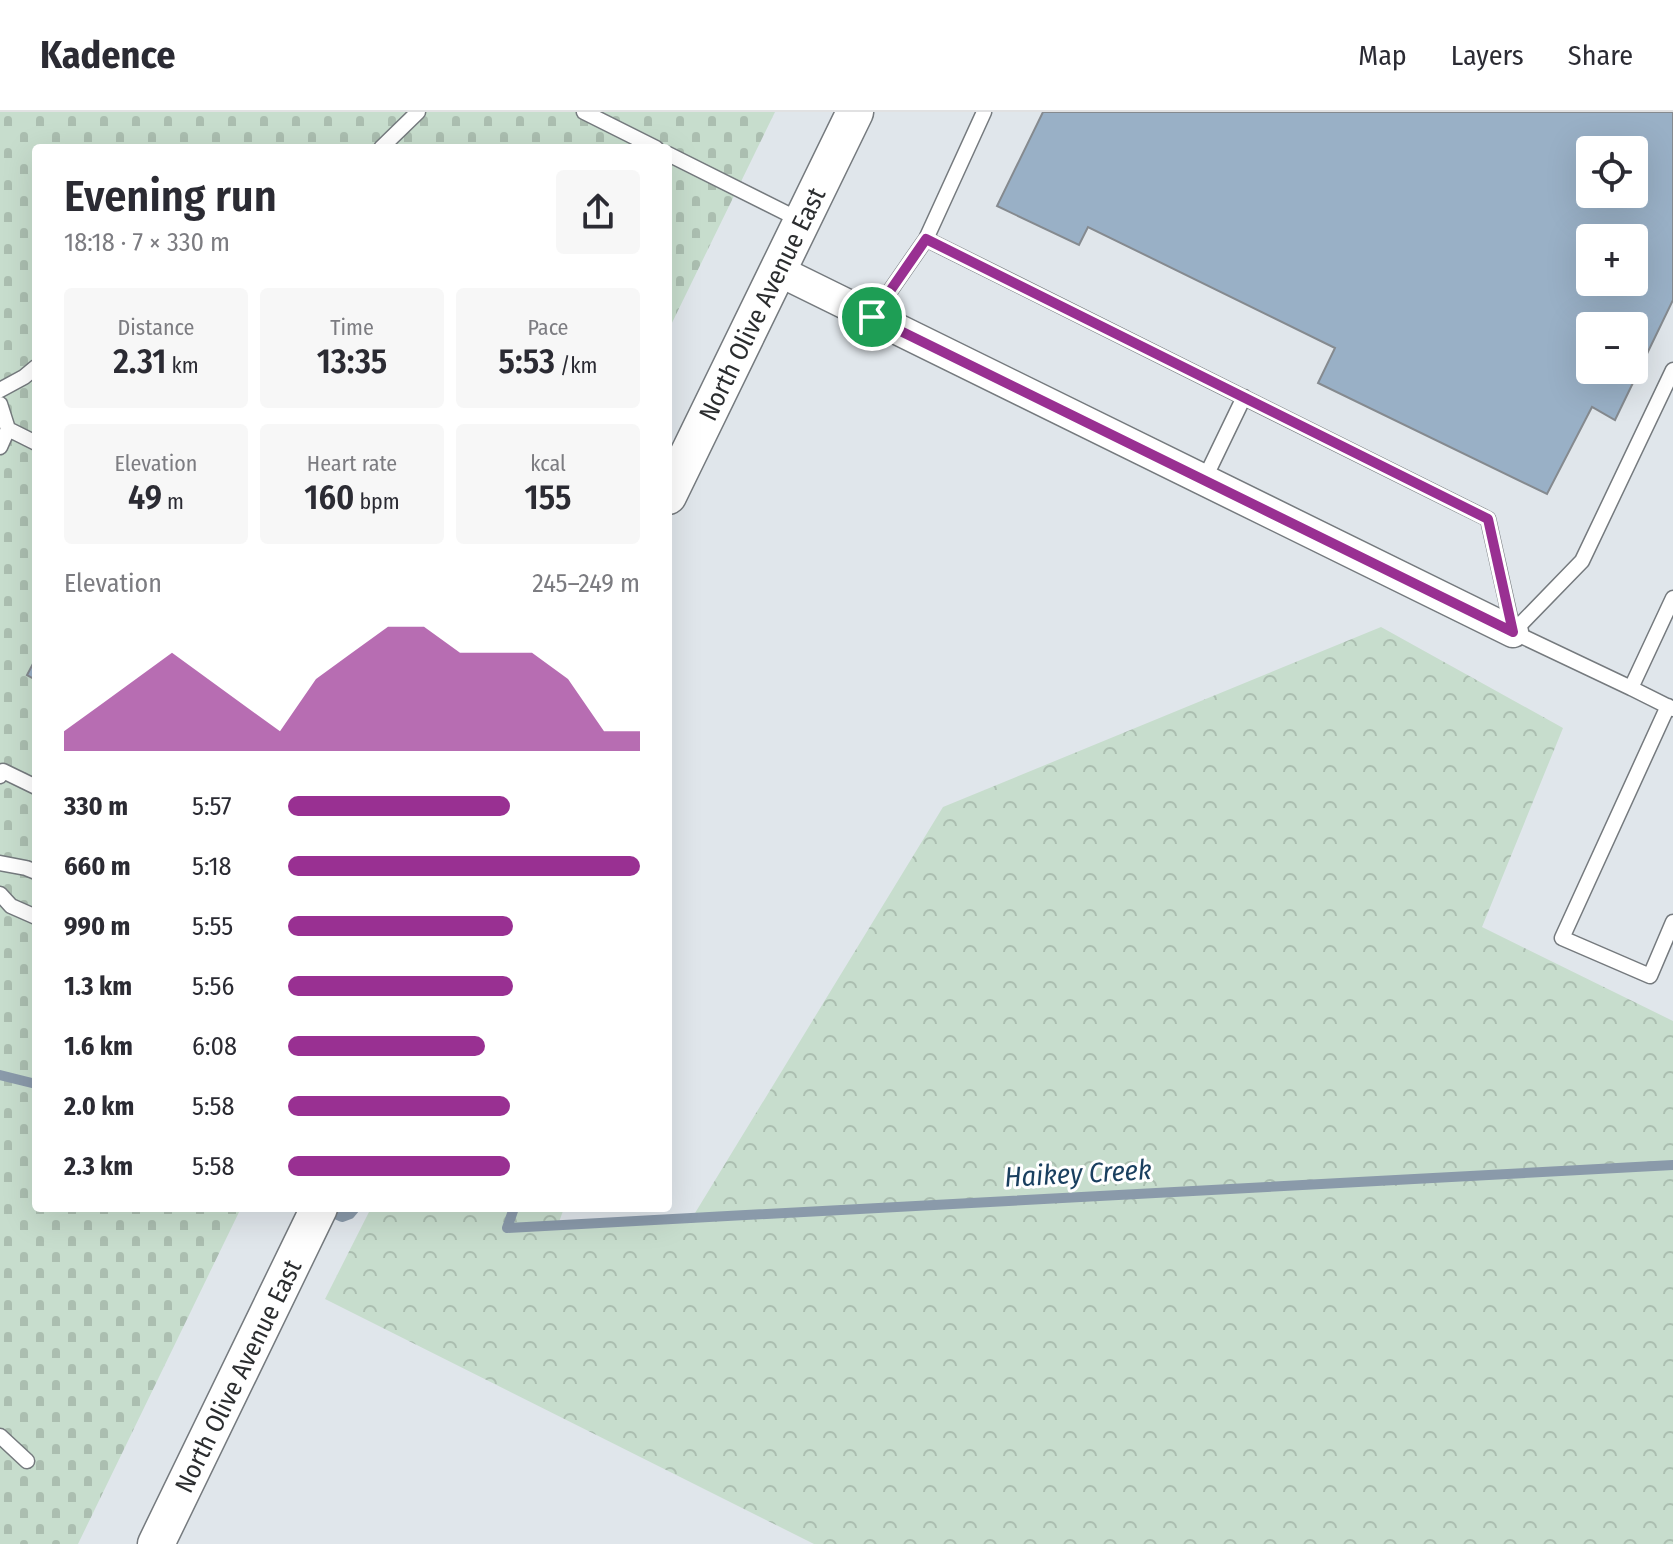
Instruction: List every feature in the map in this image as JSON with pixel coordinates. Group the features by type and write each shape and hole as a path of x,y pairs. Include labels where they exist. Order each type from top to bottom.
{"street":[{"name":"North Olive Avenue East","path":"672,488 855,112"},
{"path":"779,271 1513,632"},
{"name":"North Olive Avenue East","path":"156,1544 316,1216"}],"lane":[{"path":"385,144 418,112"},
{"path":"584,112 648,144"},
{"path":"872,317 926,239 984,112"},
{"path":"672,156 803,221"},
{"path":"926,239 1488,519 1513,632"},
{"path":"0,390 32,370"},
{"path":"1513,632 1582,561 1673,370"},
{"path":"1204,480 1244,397"},
{"path":"0,404 8,429 0,447"},
{"path":"8,429 32,441"},
{"path":"1631,688 1673,598"},
{"path":"1513,632 1670,708 1562,938 1650,976 1673,922"},
{"path":"0,776 3,771 32,785"},
{"path":"0,863 32,870"},
{"path":"0,894 11,906 32,915"},
{"path":"0,1436 27,1461"}],"green space":[{"path":"0,112 775,112 672,323 672,144 32,144 32,1212 239,1212 78,1544 0,1544"},
{"path":"1381,627 1563,728 1482,927 1673,1021 1673,1544 814,1544 325,1299 369,1212 563,1212 558,1225 692,1218 943,807"}],"building":[{"path":"1043,112 1673,112 1673,300 1648,352 1648,312 1576,312 1576,384 1632,384 1615,420 1592,407 1547,494 1318,383 1335,348 1088,227 1079,245 997,206"}],"waterway":[{"name":"Haikey Creek","path":"0,1075 32,1083"},
{"name":"Haikey Creek","path":"513,1212 507,1228 1673,1165"},
{"name":"Haikey Creek","path":"331,1212 342,1217 352,1212"}],"route":[{"path":"926,239 1488,519 1513,632 1038,399 872,317 926,239"}]}
